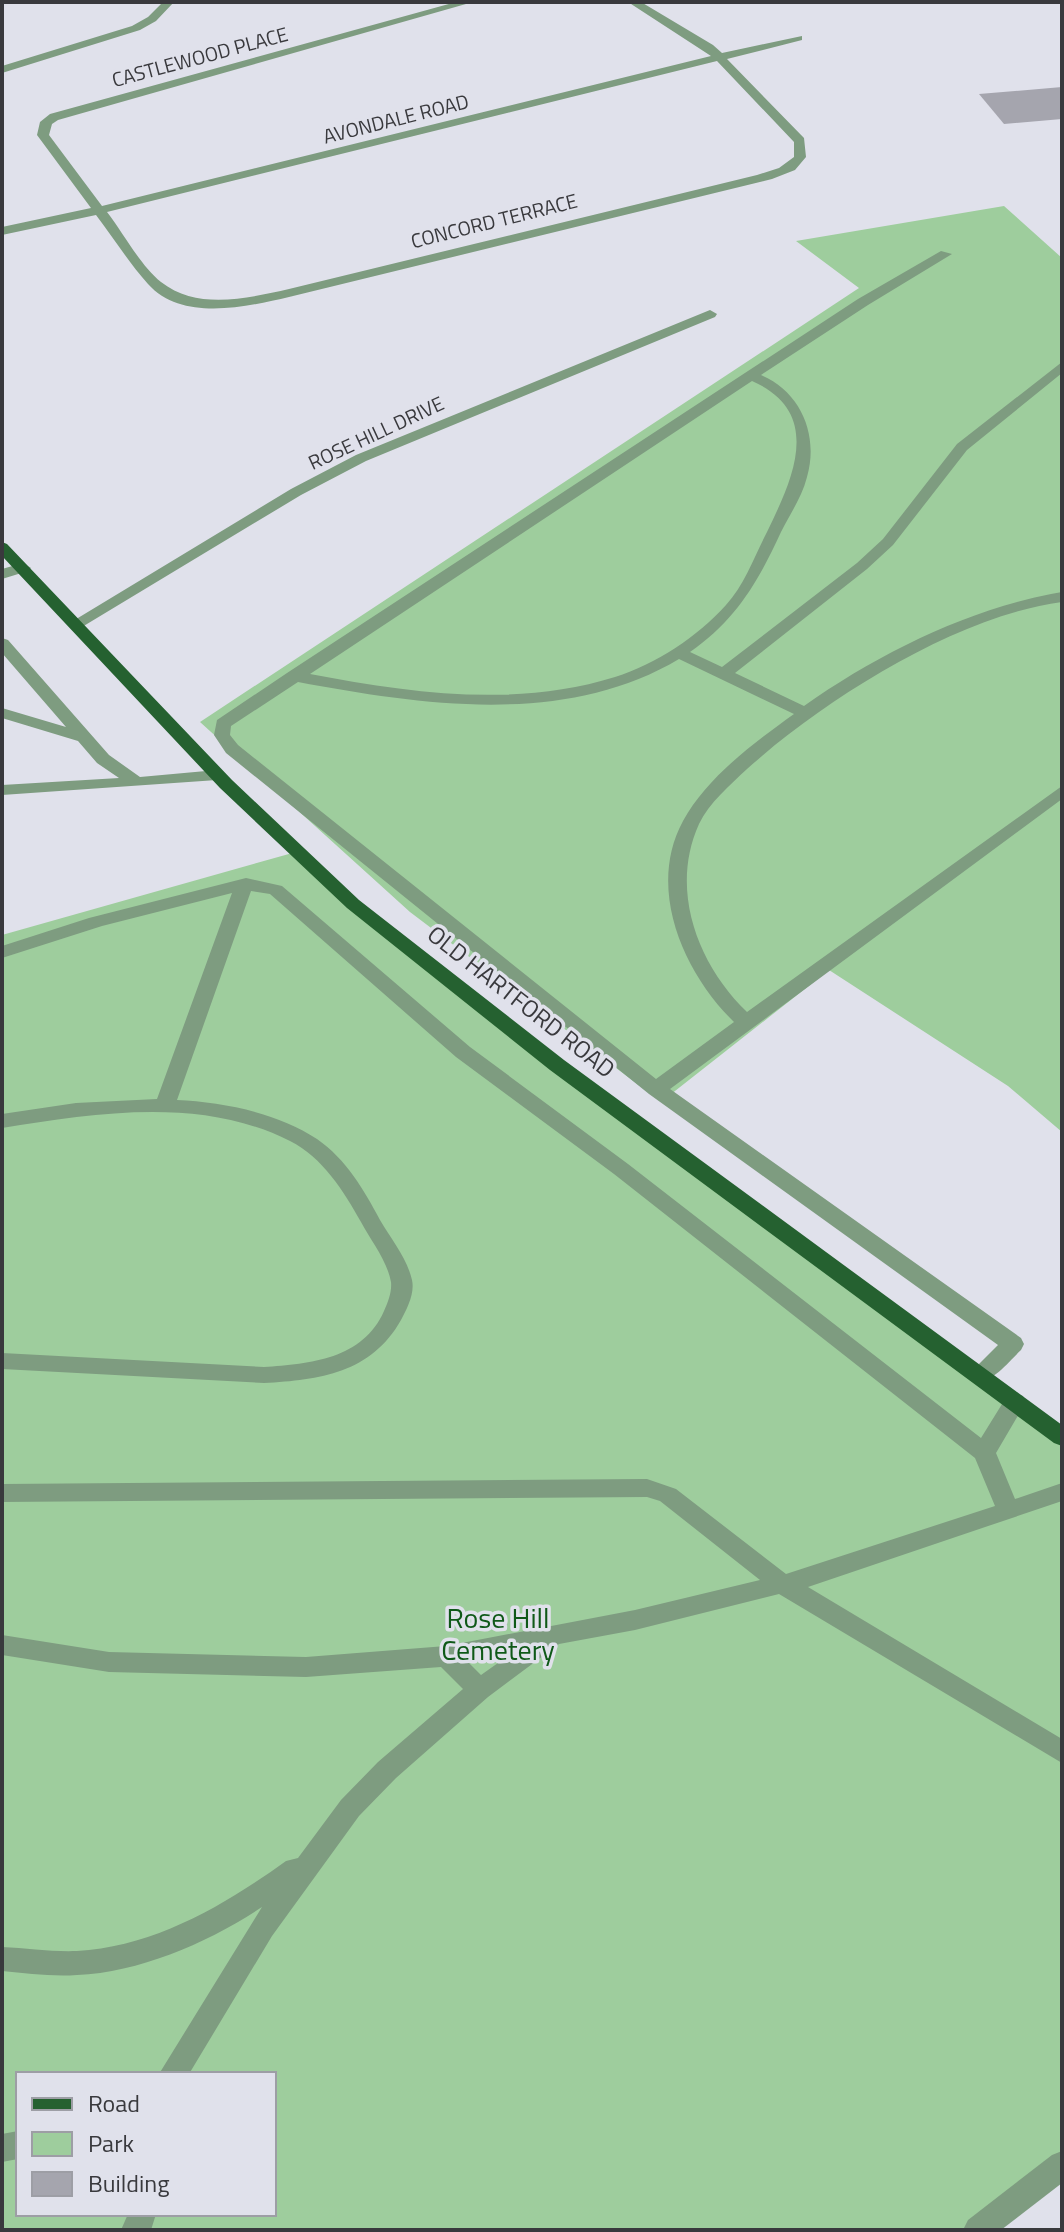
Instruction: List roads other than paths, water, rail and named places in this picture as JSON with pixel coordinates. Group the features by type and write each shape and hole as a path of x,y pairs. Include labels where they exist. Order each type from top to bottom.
{"main road":[{"name":"OLD HARTFORD ROAD","path":"2,547 217,775 353,904 557,1065 1062,1437"}],"street":[{"path":"2,70 136,28 152,19 169,2"},
{"name":"CASTLEWOOD PLACE","path":"100,210 43,135 46,122 54,117 468,2"},
{"path":"633,2 690,33 720,58"},
{"name":"AVONDALE ROAD","path":"2,231 100,210 798,38"},
{"name":"CONCORD TERRACE","path":"100,210 145,272 167,294 205,304 230,304 289,293 760,178 792,167 803,150 800,141 720,58"},
{"path":"946,254 863,302 293,676 223,724 222,735 232,749 656,1089 1013,1344 979,1375"},
{"name":"ROSE HILL DRIVE","path":"76,624 296,492 361,458 710,314"},
{"path":"723,674 871,558 895,534 962,447 1062,366"},
{"path":"293,676 423,698 482,700 557,695 619,681 657,667 723,617 745,593 764,558 802,468 802,438 787,398 751,376"},
{"path":"2,574 23,568"},
{"path":"747,1023 713,990 688,944 678,897 688,828 700,808 759,748 804,712 881,664 941,635 1005,611 1062,597"},
{"path":"4,650 103,759 137,782"},
{"path":"677,652 804,712"},
{"path":"2,713 86,738"},
{"path":"2,790 217,775"},
{"path":"656,1089 1062,791"},
{"path":"2,952 111,918 246,884 276,890 463,1052 621,1169 984,1453 1008,1510"},
{"path":"165,1105 246,884"},
{"path":"2,1121 66,1110 165,1105 250,1118 297,1136 333,1161 362,1206 402,1282 398,1304 387,1330 364,1353 334,1366 301,1374 264,1375 2,1361"},
{"path":"984,1453 1015,1402"},
{"path":"2,1493 647,1488 668,1495 782,1584 1062,1752"},
{"path":"2,1645 109,1662 306,1667 446,1656 635,1620 782,1584 1062,1492"},
{"path":"174,2072 263,1927 311,1857 350,1808 387,1770 479,1690 560,1634"},
{"path":"446,1656 479,1690"},
{"path":"2,1959 87,1963 185,1938 256,1899 311,1857"},
{"path":"978,2230 1062,2165"}],"park label":[{"name":"Rose Hill Cemetery","path":"498,1634"}]}
